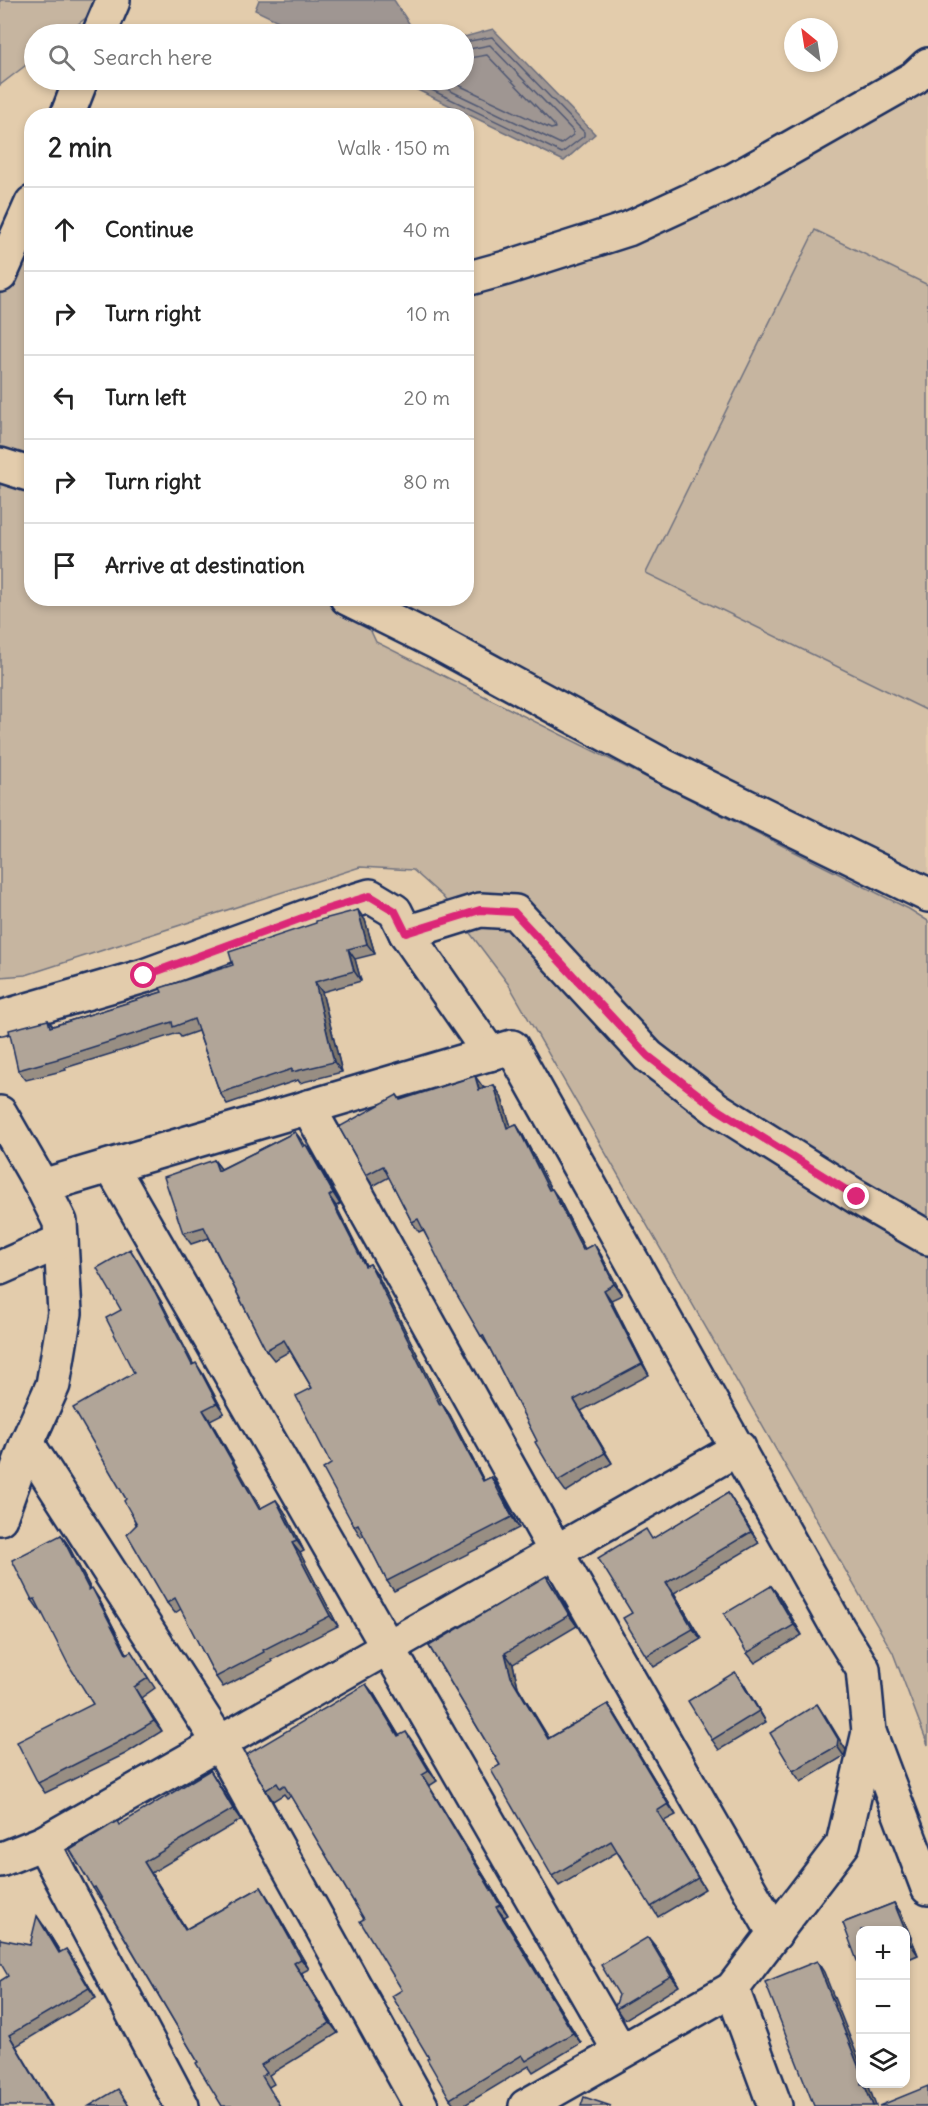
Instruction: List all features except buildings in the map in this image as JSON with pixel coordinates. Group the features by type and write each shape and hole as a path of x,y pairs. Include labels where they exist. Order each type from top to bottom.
{"street":[{"path":"103,24 112,0"},
{"path":"474,277 628,229 735,180 914,78 928,65"},
{"path":"70,108 77,90"},
{"path":"0,275 24,221"},
{"path":"0,465 24,472"},
{"path":"363,606 438,643 664,766 928,895"},
{"path":"0,1018 144,976 324,910 370,896 395,911 406,933 490,1054"},
{"path":"406,933 480,910 514,912 648,1056 717,1109 857,1197 928,1238"},
{"path":"42,1186 512,1047 739,1448 839,1630 864,1669 869,1732 928,1888"},
{"path":"308,1107 556,1551 775,1934"},
{"path":"0,1113 60,1222 65,1312 53,1385 27,1443 0,1518"},
{"path":"111,1166 620,2051"},
{"path":"0,1268 61,1241"},
{"path":"27,1443 219,1742 421,2106"},
{"path":"0,1860 43,1843 739,1448"},
{"path":"525,2106 732,1989 843,1844 869,1732"},
{"path":"43,1843 182,2106"},
{"path":"732,1989 775,2106"}],"shaded area":[{"path":"0,0 109,0 78,24 24,24 24,67 0,85"},
{"path":"928,65 928,895 361,606 474,606 474,277 628,229"},
{"path":"24,223 24,606 359,606 376,642 909,909 928,921 928,1745 893,1653 509,985 443,897 413,870 360,867 26,975 0,977 0,275"},
{"path":"815,230 928,285 928,711 646,573"}],"water":[{"path":"259,0 394,0 410,24 284,24 255,10"},
{"path":"493,29 595,134 564,161 474,117 474,108 455,108 418,90 474,90 474,34"}],"route":[{"path":"144,976 324,910 370,896 395,911 406,933 480,910 514,912 648,1056 717,1109 857,1197"}]}
